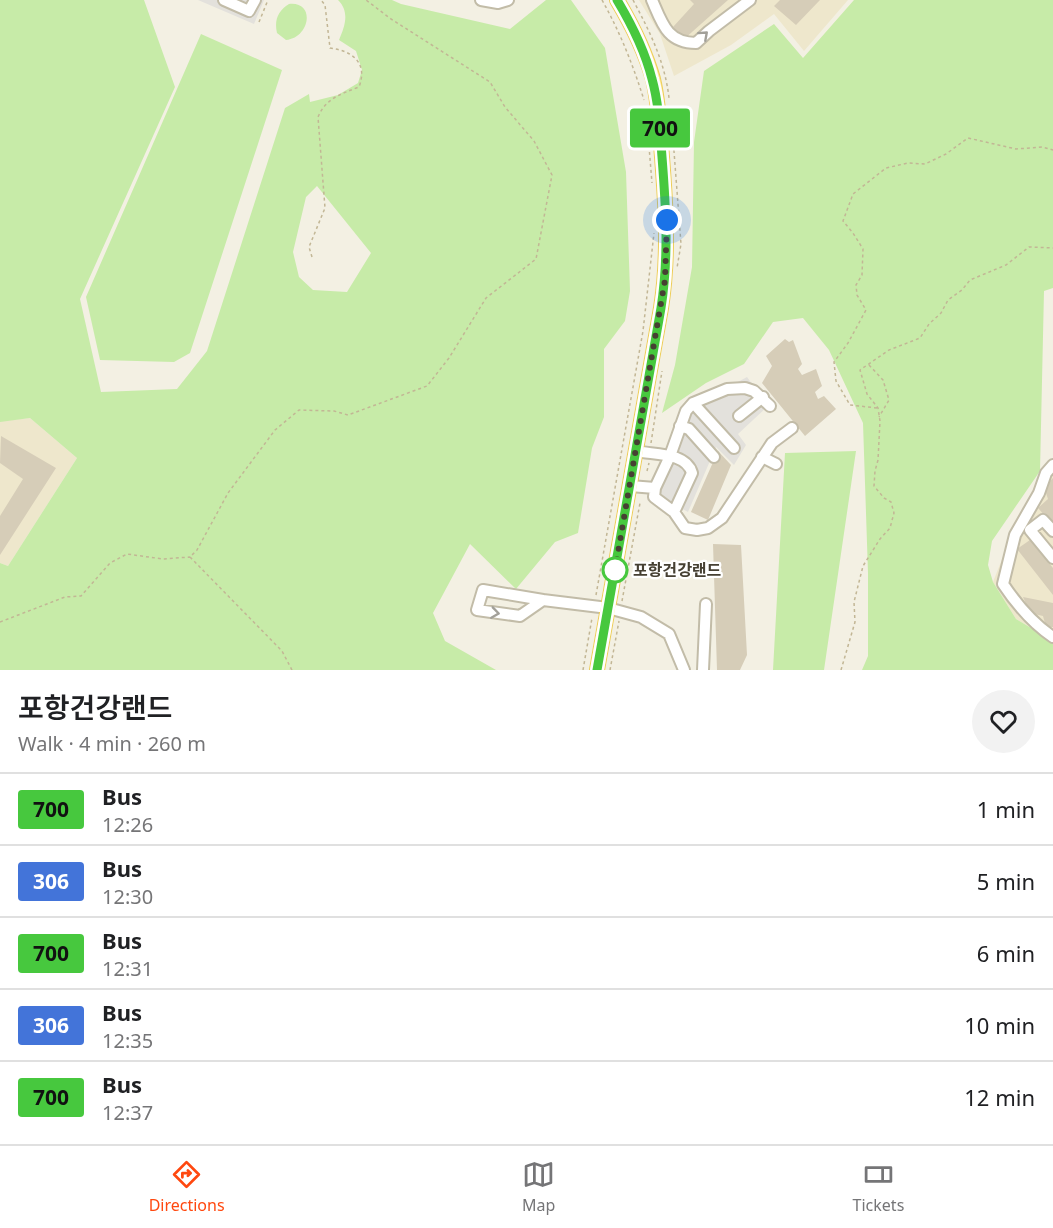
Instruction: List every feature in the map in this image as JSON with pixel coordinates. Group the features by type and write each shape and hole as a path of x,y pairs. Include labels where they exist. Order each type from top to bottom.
{"main road":[{"path":"597,670 665,280 667,220 660,123 652,79 636,35 617,0"}],"street":[{"path":"224,0 249,11 255,0"},
{"path":"481,0 498,3 508,0"},
{"path":"652,0 669,35 683,43 696,44 709,31 748,2 757,0"},
{"path":"739,416 767,402 754,391 745,388 727,389 693,403 686,411 670,456 655,488 654,497 674,512 685,528 697,530 708,528 722,518 772,443 792,428"},
{"path":"693,403 734,448"},
{"path":"680,426 689,429 714,458"},
{"path":"636,451 680,458 690,465 692,473 674,512"},
{"path":"762,457 776,464"},
{"path":"1053,465 1046,473 1039,493 1015,535 1003,584 1031,619 1053,637"},
{"path":"630,486 655,488"},
{"path":"1053,531 1043,520 1030,530 1053,558"},
{"path":"543,600 519,616 477,610 483,590 607,608 641,618 669,634 684,670"},
{"path":"703,670 706,604"}],"path":[{"path":"259,22 268,0"},
{"path":"312,257 309,247 325,208 318,117 322,107 336,95 359,87 363,76 360,63 350,52 330,48 325,5 321,0"},
{"path":"0,622 65,597 81,596 110,563 128,554 163,559 190,557 197,550 228,493 274,430 282,423 298,410 334,411 348,416 427,386 449,358 486,298 536,259 552,175 534,141 505,107 490,82 391,19 366,0"},
{"path":"602,0 631,60 644,100"},
{"path":"648,129 651,182"},
{"path":"878,408 850,405 836,381 834,362 866,310 857,296 856,285 862,275 863,249 843,221 853,195 886,168 908,163 925,164 946,154 968,138 1016,149 1042,147 1053,150"},
{"path":"610,670 607,608 654,228"},
{"path":"841,670 855,622 854,603 863,566 890,528 894,513 891,502 884,498 874,486 878,460 878,408 867,394 860,370 889,350 920,338 929,324 941,314 948,300 962,290 970,280 1006,265 1029,247 1053,248"},
{"path":"869,364 883,380 889,400 879,417"},
{"path":"647,471 649,460"},
{"path":"583,670 607,608 640,503"},
{"path":"190,557 282,651 292,670"}],"shaded area":[{"path":"198,0 264,0 254,24"},
{"path":"639,0 848,0 804,51 774,14 731,45 674,76 660,34"},
{"path":"747,377 768,406 738,434 746,445 734,465 716,447 688,512 655,494 690,408"},
{"path":"30,418 77,458 8,566 0,563 0,421"},
{"path":"1053,471 1053,641 1016,619 993,582 1012,534"}],"green space":[{"path":"0,0 144,0 175,87 80,299 101,392 177,389 207,351 285,108 309,94 310,102 338,95 358,83 362,70 356,51 339,40 345,14 338,0 392,0 510,29 546,0 571,0 605,48 626,172 630,291 625,321 604,349 604,417 592,448 578,533 555,542 516,589 470,544 433,613 445,641 496,670 0,670 0,563 8,566 77,458 30,418 0,422","holes":["317,186 371,253 347,292 313,290 299,277 293,252 306,197"]},
{"path":"854,0 1053,0 1053,288 1044,291 1040,471 992,541 988,565 993,582 1016,619 1053,641 1053,670 862,670 868,656 863,423 829,350 803,318 773,322 744,364 706,383 662,413 675,365 692,267 694,142 704,71 774,24 803,58"},
{"path":"289,4 303,8 307,20 300,33 286,40 277,33 276,24 280,13"},
{"path":"201,34 282,70 190,353 174,362 100,360 86,297"},
{"path":"856,451 824,670 773,670 785,453"}],"building":[{"path":"690,0 728,0 683,40 673,27 694,4"},
{"path":"780,0 820,0 796,25 774,6"},
{"path":"785,339 789,342 793,340 802,364 798,369 802,375 816,369 822,386 815,392 818,399 824,396 836,409 805,436 762,383 772,366 766,356"},
{"path":"1,436 56,468 0,555 0,516 23,479 0,463"},
{"path":"718,451 731,465 708,520 691,512"},
{"path":"1053,478 1053,525 1038,508 1048,499 1044,487"},
{"path":"1030,540 1053,568 1053,595 1017,549"},
{"path":"713,544 741,545 747,655 740,670 717,670"},
{"path":"1023,597 1053,603 1053,627 1046,627 1043,616 1030,613"}],"bus line":[{"name":"700","path":"597,670 661,308 667,241 660,123 652,79 636,35 617,0"}],"place":[{"name":"포항건강랜드","path":"615,570"}],"route":[{"path":"615,570 665,280 667,220"}]}
